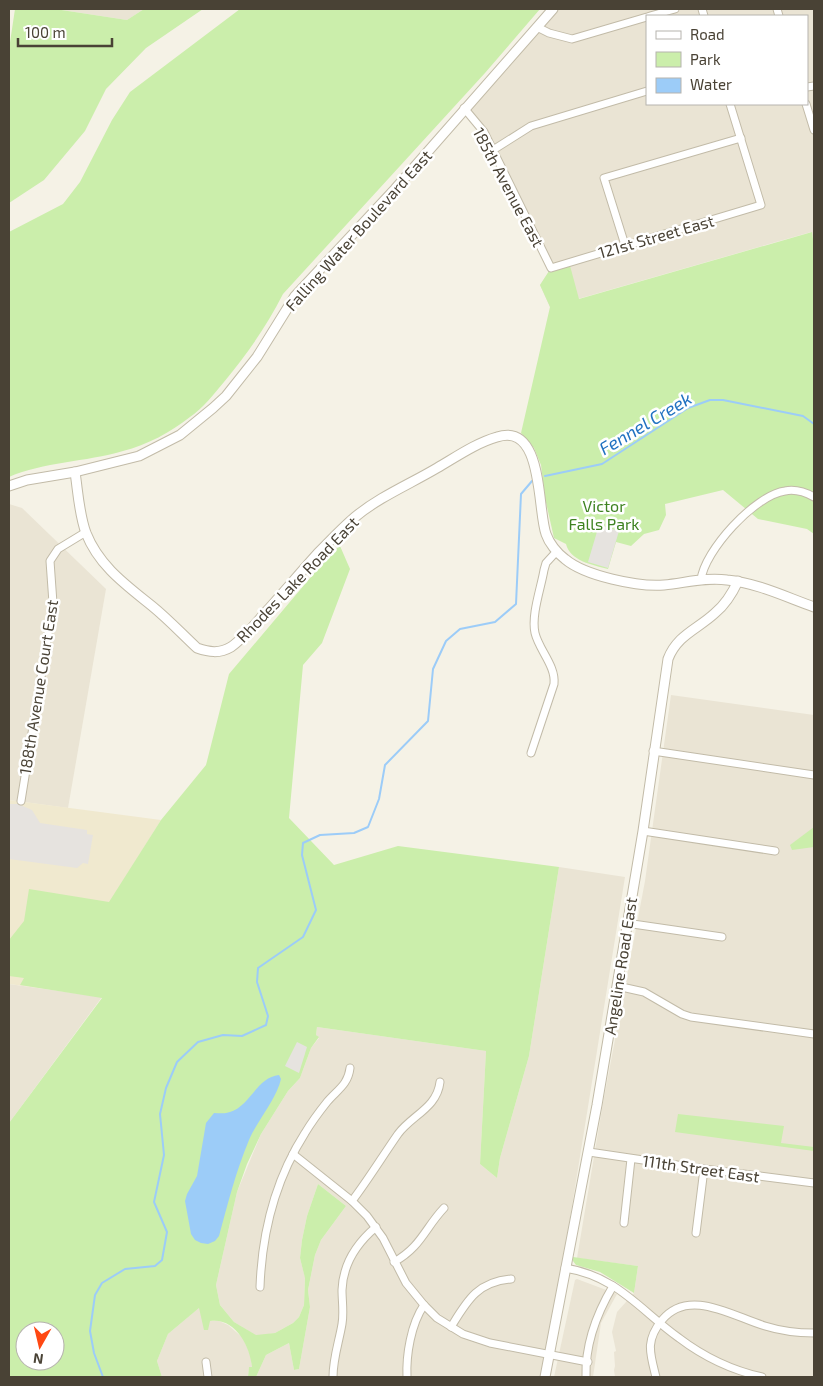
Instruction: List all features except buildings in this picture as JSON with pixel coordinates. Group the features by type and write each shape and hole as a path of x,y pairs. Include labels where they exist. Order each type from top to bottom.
{"street":[{"name":"Falling Water Boulevard East","path":"75,472 139,456 159,447 180,435 214,408 257,357 295,296 396,189 464,108 553,9"},
{"path":"654,15 674,9"},
{"path":"538,27 549,34 572,39 646,18"},
{"path":"493,150 531,126 646,90"},
{"path":"625,245 604,178 741,138 730,105"},
{"path":"806,105 814,130"},
{"name":"185th Avenue East","path":"464,108 484,132 551,268"},
{"name":"121st Street East","path":"551,268 761,206 741,138"},
{"name":"Rhodes Lake Road East","path":"75,472 86,532 94,550 110,571 128,588 152,606 197,648 212,652 220,652 232,646 319,552 356,516 376,502 474,447 500,436 517,438 533,456 546,536 565,560 578,567 637,585 663,585 725,579 738,581 814,607"},
{"path":"9,486 27,480 75,472"},
{"path":"701,580 703,568 716,548 735,525 764,499 783,491 793,490 802,491 814,497"},
{"name":"188th Avenue Court East","path":"21,800 53,603 50,561 58,548 86,532"},
{"path":"531,753 555,681 534,625 546,563 557,551"},
{"name":"Angeline Road East","path":"544,1377 588,1152 617,986 643,831 653,751 668,659 670,652 682,637 710,618 726,603 738,581"},
{"path":"653,751 814,775"},
{"path":"643,831 776,851"},
{"path":"626,924 722,937"},
{"path":"617,986 644,992 682,1014 691,1017 814,1034"},
{"path":"260,1287 266,1227 276,1191 293,1154 315,1118 345,1085 349,1077 350,1068"},
{"path":"352,1201 402,1129 432,1104 439,1090 440,1082"},
{"name":"111th Street East","path":"588,1152 814,1183"},
{"path":"293,1154 352,1201 376,1227 406,1283 424,1305 451,1327 475,1339 490,1343 588,1362"},
{"path":"624,1223 631,1159"},
{"path":"696,1233 704,1169"},
{"path":"394,1262 418,1244 431,1223 444,1208"},
{"path":"333,1377 334,1354 342,1319 342,1290 345,1271 349,1260 359,1244 376,1227"},
{"path":"566,1268 577,1270 613,1286 638,1303 678,1338 707,1358 731,1368 762,1377"},
{"path":"451,1327 466,1302 477,1291 491,1283 511,1279"},
{"path":"586,1377 596,1321 613,1286"},
{"path":"407,1377 408,1355 415,1324 424,1305"},
{"path":"656,1377 650,1350 652,1334 665,1317 684,1306 718,1308 776,1329 814,1333"},
{"path":"206,1362 208,1377"}],"shaded area":[{"path":"55,9 144,9 127,20"},
{"path":"553,9 814,9 814,240 811,232 550,307 540,285 551,268 484,132 464,108"},
{"path":"9,504 22,508 106,589 68,808 9,800"},
{"path":"599,525 619,531 608,568 588,562"},
{"path":"671,695 814,715 814,1377 615,1377 614,1352 616,1351 612,1332 617,1312 634,1293 638,1266 577,1258 603,1103 645,881"},
{"path":"9,800 161,820 55,990 9,984"},
{"path":"9,804 18,804 32,810 40,823 87,830 87,834 93,835 88,864 83,863 77,868 9,859"},
{"path":"559,867 625,877 563,1262 540,1377 256,1377 266,1355 289,1343 294,1370 299,1369 310,1307 308,1290 315,1255 321,1240 346,1206 318,1184 307,1216 302,1240 300,1258 305,1277 304,1305 299,1317 293,1323 275,1333 257,1336 234,1322 220,1305 216,1285 237,1192 261,1134 288,1091 300,1078 311,1048 319,1038 316,1035 317,1027 486,1051 480,1164 497,1178 500,1158 529,1056"},
{"path":"9,984 102,997 9,1123"},
{"path":"297,1042 307,1047 299,1073 285,1066"},
{"path":"577,1279 617,1294 601,1323 593,1377 554,1377 575,1280"},
{"path":"200,1307 210,1321 219,1321 228,1325 243,1338 251,1357 252,1368 249,1368 248,1377 162,1377 157,1361 168,1334"}],"green space":[{"path":"15,9 55,9 127,20 144,9 203,9 146,48 106,89 85,131 44,180 9,203 9,49"},
{"path":"240,9 540,9 485,73 283,294 249,350 220,387 199,409 175,428 141,445 109,455 36,468 9,477 9,232 63,204 80,182 112,120 130,92"},
{"name":"Victor Falls Park","path":"812,232 814,240 814,534 807,529 758,519 723,490 665,504 666,515 659,530 644,534 631,546 616,542 608,569 589,564 572,555 566,544 554,538 545,498 541,465 534,448 521,433 550,307 540,285 551,268 569,262 579,299"},
{"path":"340,546 350,569 322,643 303,665 289,818 334,865 398,846 559,867 529,1056 500,1158 497,1178 480,1164 486,1051 317,1027 316,1035 319,1037 311,1048 300,1078 288,1091 261,1134 247,1164 237,1192 216,1285 220,1305 234,1322 256,1335 275,1333 293,1323 299,1317 304,1305 305,1278 300,1258 302,1240 307,1216 318,1184 346,1206 321,1240 315,1255 308,1290 310,1307 299,1369 294,1370 289,1343 266,1355 256,1377 248,1377 249,1367 252,1367 251,1359 240,1335 234,1328 219,1321 210,1321 208,1330 204,1330 199,1308 168,1334 157,1361 162,1377 9,1377 9,1123 102,998 20,985 24,978 9,976 9,940 24,921 29,889 109,902 161,820 206,765 229,674 332,552"},
{"path":"814,827 814,847 792,850 790,845"},
{"path":"678,1114 784,1126 781,1143 814,1147 814,1151 675,1132"},
{"path":"573,1257 638,1266 634,1293 600,1272 576,1265"}],"water":[{"path":"279,1075 281,1079 279,1086 244,1152 219,1236 215,1241 208,1244 201,1243 195,1240 191,1234 185,1201 197,1176 206,1123 214,1113 226,1113 237,1109 265,1081"}],"waterway":[{"name":"Fennel Creek","path":"545,476 602,464 688,408 710,400 723,400 803,416 814,424"},
{"name":"Fennel Creek","path":"103,1377 94,1353 90,1331 95,1295 102,1283 125,1269 155,1266 162,1260 167,1232 154,1202 164,1155 160,1114 166,1088 177,1062 198,1042 223,1035 242,1036 266,1025 268,1016 257,982 258,968 303,937 316,910 302,855 303,843 320,835 354,833 368,827 379,799 385,765 428,721 433,669 446,641 460,629 495,622 516,604 521,494 532,481"}]}
